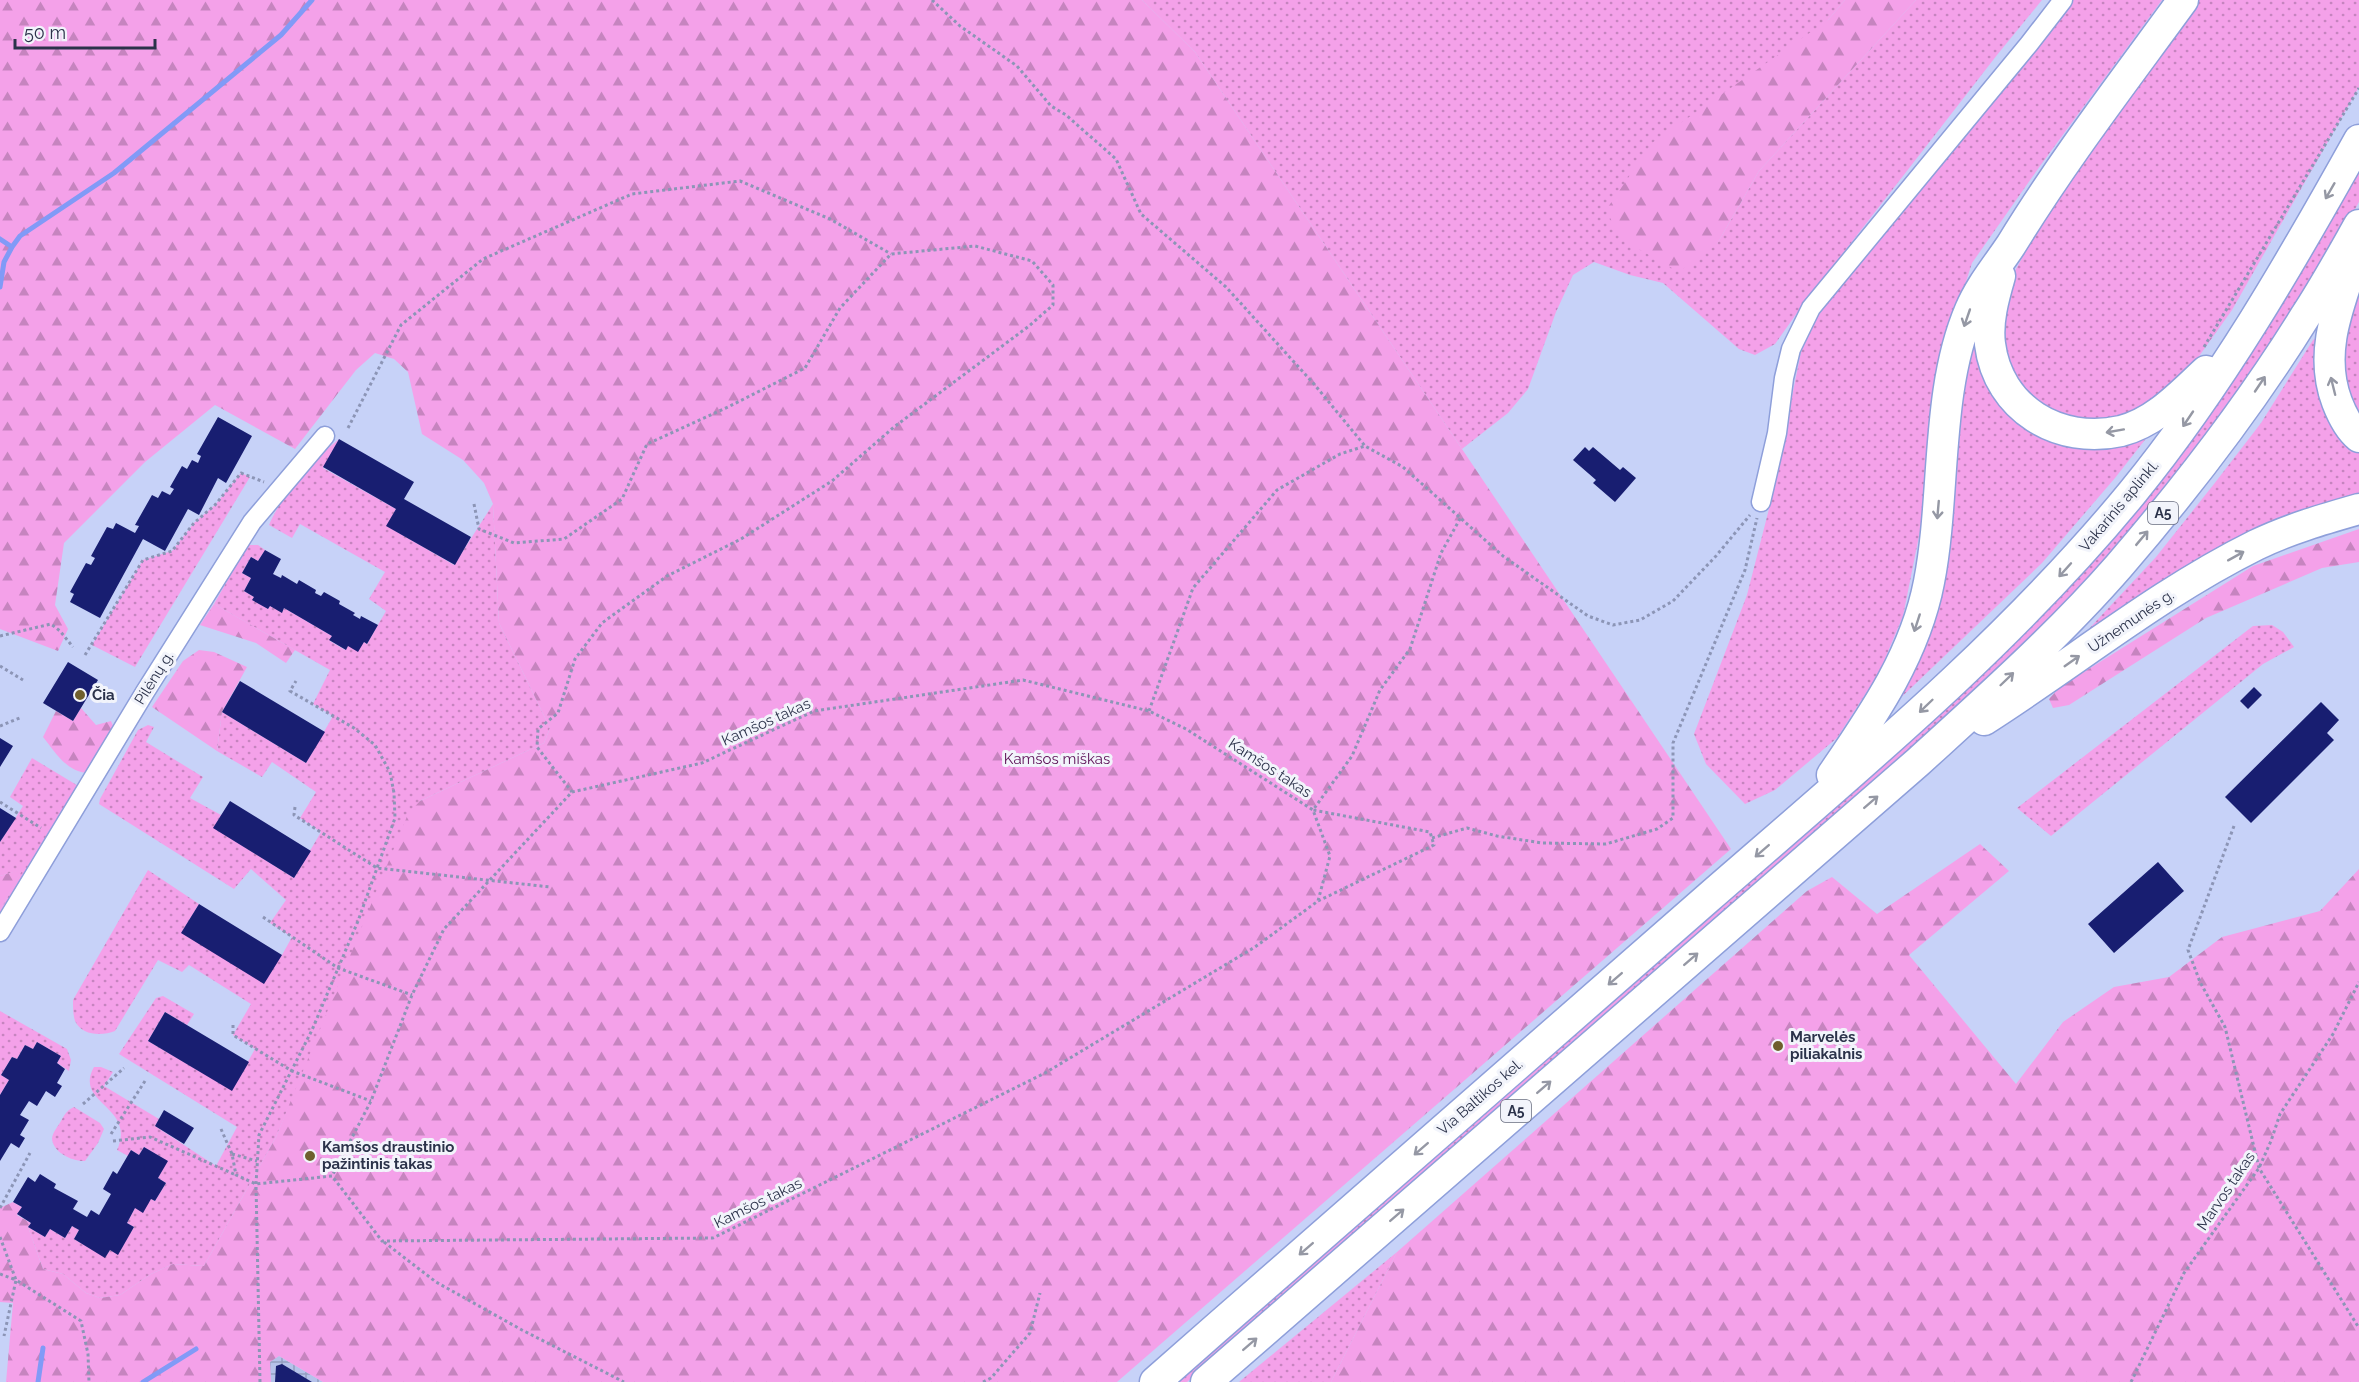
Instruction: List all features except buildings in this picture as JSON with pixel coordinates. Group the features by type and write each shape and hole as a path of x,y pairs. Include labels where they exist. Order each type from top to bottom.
{"highway":[{"path":"1806,813 1876,710 1907,654 1929,585 1935,549 1949,391 1958,348 1970,309 2035,206 2182,0"},
{"name":"Vakarinis aplinkl.","path":"1806,813 1919,713 2062,573 2131,494 2181,430 2245,336 2359,140"},
{"name":"A5","path":"1206,1382 1918,762 2067,620 2118,567 2226,434 2300,325 2359,225"},
{"path":"2359,243 2331,329 2329,356 2331,385 2334,394 2346,421 2359,437"},
{"path":"2007,250 1991,308 1989,342 1995,366 2005,388 2026,411 2056,429 2088,435 2122,430 2146,421 2168,406 2245,336"},
{"name":"Užnemunės g.","path":"1918,762 2033,689 2147,608 2201,575 2257,545 2308,523 2359,509"},
{"name":"Via Baltikos kel.","path":"1155,1382 1806,813"}],"street":[{"path":"1761,502 1777,433 1784,378 1791,349 1811,308 2030,44 2063,0"},
{"name":"Pilėnų g.","path":"0,932 145,692 252,522 325,436"}],"path":[{"path":"932,0 960,26 1017,66 1051,106 1066,115 1116,159 1141,214 1226,287 1314,384 1365,446 1403,467 1503,556 1588,616 1613,625 1640,620 1672,601 1716,556 1761,502"},
{"path":"2199,354 2359,88"},
{"path":"332,1176 371,1101 412,995 444,929 572,792 537,747 538,729 558,713 575,659 603,623 667,576 741,539 832,481 894,427 1011,340 1053,305 1053,285 1032,261 975,246 891,254 830,219 740,181 632,194 483,259 401,325 348,428"},
{"path":"474,504 478,529 514,543 564,539 622,499 647,444 805,368 840,308 891,254"},
{"path":"1149,711 1193,588 1277,490 1340,454 1365,446"},
{"path":"86,655 143,560 172,551 194,523 215,505 241,473 280,489"},
{"path":"1432,838 1467,828 1497,836 1542,843 1606,844 1657,828 1673,818 1673,743 1745,570 1761,502"},
{"path":"1318,901 1434,845 1430,832 1313,810 1352,756 1380,690 1410,649 1441,553 1461,517"},
{"path":"0,636 51,624 73,647"},
{"path":"0,666 23,680"},
{"name":"Kamšos takas","path":"382,1241 713,1238 1046,1073 1255,947 1318,901 1330,856 1313,810 1186,729 1149,711 1023,680 814,711 702,763 572,792"},
{"path":"260,1382 256,1184 259,1135 312,1030 378,868 395,818 390,771 375,745 354,728 291,690 296,681"},
{"path":"0,726 22,717"},
{"path":"0,802 58,838"},
{"path":"295,807 294,815 378,868 550,887"},
{"path":"2234,826 2188,950 2200,982 2225,1027 2259,1168 2359,1328"},
{"path":"263,917 338,968 412,995"},
{"name":"Marvos takas","path":"2132,1382 2184,1274 2259,1168 2280,1114 2333,1034 2359,982"},
{"path":"233,1025 233,1035 292,1071 371,1101"},
{"path":"83,1104 124,1068"},
{"path":"111,1134 145,1081"},
{"path":"221,1129 232,1154 236,1175"},
{"path":"113,1141 150,1137 256,1184 332,1176"},
{"path":"0,1208 30,1153"},
{"path":"232,1154 257,1161"},
{"path":"332,1176 382,1241 436,1282 522,1330 624,1382"},
{"path":"0,1237 16,1280 4,1336"},
{"path":"0,1274 16,1280 81,1321 88,1354 89,1382"},
{"path":"983,1382 991,1378 1030,1333 1040,1293"}],"shaded area":[{"path":"279,1356 323,1382 271,1382 270,1361"}],"green space":[{"name":"Kamšos miškas","path":"0,0 1142,0 1195,52 1731,849 1117,1382 323,1382 279,1356 270,1362 271,1382 6,1382 13,1303 0,1302 0,1208 13,1202 22,1207 17,1215 31,1223 28,1227 43,1269 63,1274 86,1293 100,1298 120,1295 151,1274 173,1264 204,1266 276,1137 408,814 420,801 544,743 550,728 499,623 493,504 484,483 463,460 422,434 408,372 394,359 375,353 356,370 295,449 215,405 145,462 64,543 55,605 68,629 58,651 0,629"},
{"path":"1142,0 1845,0 1828,20 1717,244 1759,171 1916,0 2042,0 1802,306 1775,344 1755,355 1739,349 1663,283 1630,275 1594,262 1573,275 1556,312 1528,389 1508,413 1462,449 1195,52"},
{"path":"1845,0 1916,0 1759,171 1717,244 1679,272 1621,239 1606,210 1652,143 1828,20"},
{"path":"2073,0 2162,0 1972,263 1936,374 1921,526 1903,616 1879,673 1837,738 1775,790 1745,804 1706,764 1694,734 1747,595 1771,501 1801,352 1818,316 1850,273"},
{"path":"2198,0 2359,0 2359,87 2232,310 2187,373 2156,400 2106,423 2066,420 2031,401 2000,353 2005,295 2015,271 2054,199"},
{"path":"2359,160 2359,202 2277,336 2197,449 2118,545 1997,672 1924,739 1193,1377 1187,1382 1171,1382 2047,605"},
{"path":"2359,279 2359,424 2339,370 2340,343"},
{"path":"1978,335 2007,407 2148,436 2042,563 1891,707 1953,448 1970,337"},
{"path":"2320,335 2353,450 2359,453 2359,499 2071,648 2156,557 2261,423 2313,340"},
{"path":"339,439 323,468 396,509 387,526 454,565 493,504 499,623 550,728 544,743 420,801 276,1137 204,1266 173,1264 151,1274 120,1295 100,1298 86,1293 63,1274 43,1269 28,1227 45,1237 50,1229 65,1238 72,1226 79,1230 74,1239 105,1257 110,1250 118,1254 134,1227 127,1223 135,1208 151,1199 155,1201 166,1183 158,1178 167,1161 144,1147 139,1155 131,1150 128,1156 117,1150 121,1135 119,1124 92,1089 90,1079 94,1067 113,1072 104,1086 159,1119 155,1126 216,1166 237,1127 119,1054 156,998 163,996 194,1014 187,1025 165,1012 148,1041 232,1090 255,1049 233,1035 251,1004 189,965 182,972 158,960 115,1031 93,1034 82,1030 75,1021 73,1000 148,870 199,904 182,932 282,955 292,937 270,923 286,900 251,869 234,889 99,804 100,799 138,730 148,725 154,727 146,742 203,777 190,798 221,815 214,828 294,878 321,832 300,818 316,792 272,762 262,777 217,751 222,712 306,763 333,716 313,704 330,670 214,604 246,548 249,545 258,545 265,550 258,561 251,557 242,573 251,578 244,591 254,597 253,600 268,609 270,606 282,612 284,608 332,636 330,641 345,650 348,646 364,642 367,644 386,611 369,599 385,572 300,524 292,538 269,525 282,501 299,478"},
{"path":"241,473 250,477 135,667 92,645 143,560 172,551 194,523 215,505"},
{"path":"2359,529 2359,562 2322,568 2206,618 2069,705 2053,708 2049,699 2060,687 2253,566"},
{"path":"214,604 295,650 286,663 256,643 200,625"},
{"path":"2272,625 2283,632 2294,647 2263,664 2051,836 2017,808 2253,626"},
{"path":"199,650 214,652 247,667 222,712 217,751 152,707 183,661"},
{"path":"81,708 96,725 111,721 113,726 90,773 68,766 43,737 56,711 73,721"},
{"path":"32,758 80,787 0,914 22,870 0,876 0,842 23,806 10,797"},
{"path":"1980,844 2009,871 1909,955 2016,1084 2063,1022 2114,987 2169,977 2222,937 2320,911 2359,869 2359,1382 1331,1382 1397,1252 1807,891 1832,877 1877,914"},
{"path":"23,869 0,910 0,876"},
{"path":"0,1011 67,1049 71,1060 69,1071 57,1063 61,1056 37,1042 33,1049 25,1045 17,1059 12,1057 1,1075 9,1080 0,1095"},
{"path":"74,1107 100,1123 104,1129 98,1143 85,1161 64,1155 55,1148 53,1143 53,1134 66,1112"},
{"path":"1397,1252 1331,1382 1239,1382"}],"waterway":[{"path":"0,239 12,247 20,236 114,173 281,35 312,0"},
{"path":"0,287 4,262 12,247"},
{"path":"38,1382 43,1348"},
{"path":"143,1382 196,1349"}],"place":[{"name":"Čia","path":"80,695"},
{"name":"Marvelės piliakalnis","path":"1778,1046"},
{"name":"Kamšos draustinio pažintinis takas","path":"310,1156"}]}
